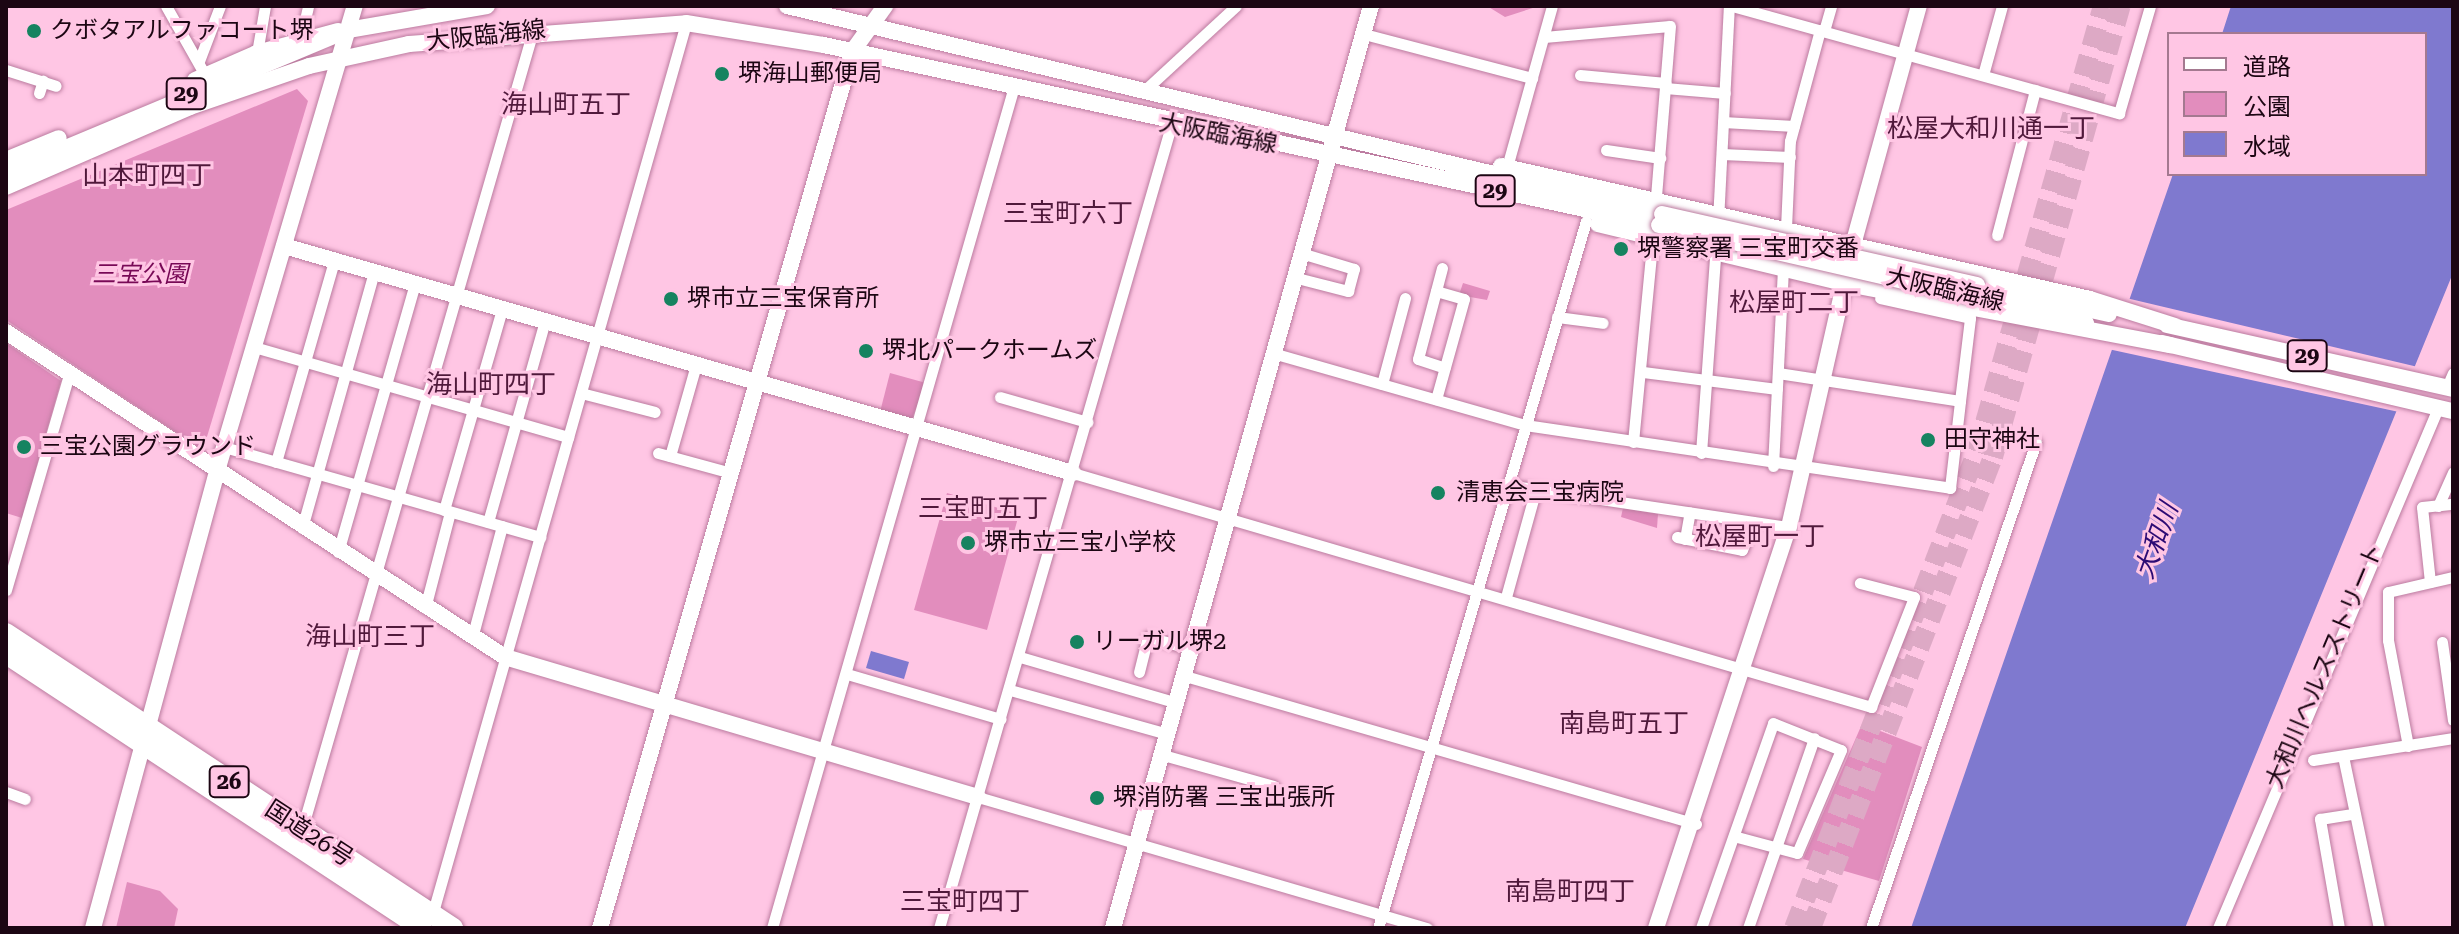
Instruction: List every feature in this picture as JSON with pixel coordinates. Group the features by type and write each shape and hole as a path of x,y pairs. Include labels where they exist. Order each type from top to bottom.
{"highway":[{"name":"国道26号","path":"6,633 144,737 427,923 453,928"},
{"name":"国道26号","path":"6,654 302,829 427,923"}],"main road":[{"path":"93,928 217,471 355,6"},
{"name":"大阪臨海線","path":"6,187 30,170 348,30 487,6"},
{"name":"大阪臨海線","path":"787,6 1338,134 1658,225"},
{"path":"872,6 872,25"},
{"path":"600,928 852,52 885,6"},
{"path":"1113,928 1338,134 1371,6"},
{"path":"1656,928 1696,824 1805,471 1853,245 1919,6"},
{"name":"大阪臨海線","path":"6,173 30,170 290,72 339,59 533,31 686,23 852,52 1171,126 2085,316 2175,326 2448,383"},
{"name":"29","path":"6,160 202,68 301,37 348,30"},
{"name":"29","path":"6,198 290,72"},
{"path":"1338,134 1656,198 1853,245"},
{"path":"1331,157 1586,221 1658,225 1716,251 1783,267 1846,287"},
{"name":"29","path":"1853,245 1958,268 2171,345 2440,408"},
{"path":"284,246 1073,473"},
{"name":"29","path":"1846,287 1939,302 2085,316"},
{"path":"6,332 375,577 505,657 978,797"}],"street":[{"path":"202,68 220,6"},
{"path":"257,53 265,6"},
{"path":"301,37 308,6"},
{"path":"1146,89 1236,6"},
{"path":"1507,167 1552,6"},
{"path":"1701,453 1709,406 1705,379 1716,251 1730,6 2119,113 2150,6"},
{"path":"1786,228 1794,126 1831,6"},
{"path":"1983,75 2002,6"},
{"path":"170,7 202,68"},
{"path":"427,923 686,23"},
{"path":"1544,37 1670,26 1656,198"},
{"path":"302,829 533,31"},
{"path":"1364,34 1532,78"},
{"path":"6,70 41,87 56,86"},
{"path":"1580,75 1725,93"},
{"path":"772,928 1013,90"},
{"path":"1997,235 2035,90"},
{"path":"1723,122 1794,126"},
{"path":"939,928 1020,657 1171,126"},
{"path":"1606,150 1660,158"},
{"path":"1722,154 1790,157"},
{"path":"1378,928 1586,221"},
{"path":"1633,442 1658,225"},
{"path":"1297,278 1348,291 1354,269 1304,254"},
{"path":"276,462 334,261"},
{"path":"1773,466 1783,267"},
{"path":"1442,268 1418,359 1445,368"},
{"path":"302,528 374,272"},
{"path":"338,552 415,284"},
{"path":"1276,354 1525,425 1805,471 1950,488 1970,318 1846,287"},
{"path":"1436,291 1464,299 1436,399"},
{"path":"1382,384 1405,298"},
{"path":"425,608 472,410 502,309"},
{"path":"1557,317 1603,323"},
{"path":"488,522 545,321"},
{"path":"254,347 568,437"},
{"path":"696,365 664,455 731,473"},
{"path":"1643,372 1777,389"},
{"path":"1778,373 1960,401"},
{"path":"6,590 69,374"},
{"path":"581,393 655,412"},
{"path":"1000,397 1087,422"},
{"name":"大和川ヘルスストリート","path":"2218,928 2440,408"},
{"path":"1871,928 2036,442"},
{"path":"224,447 540,537"},
{"path":"2438,506 2453,472"},
{"path":"1073,473 1476,588 1871,707 1914,597 1860,583"},
{"path":"1507,485 1789,527"},
{"path":"1506,597 1536,489"},
{"path":"2430,582 2422,507 2453,504"},
{"path":"1690,512 1681,538 1747,549 1753,522"},
{"path":"472,638 502,526"},
{"path":"2408,746 2388,640 2388,592 2453,577"},
{"path":"1139,672 1148,637 1192,649"},
{"path":"2442,642 2453,720"},
{"path":"1020,657 1177,703"},
{"path":"847,674 1001,719"},
{"path":"1185,676 1696,824"},
{"path":"1010,690 1168,734"},
{"path":"1701,928 1737,837 1773,723 1841,750 1797,853 1737,837"},
{"path":"1748,928 1779,848 1814,738"},
{"path":"2313,760 2453,738"},
{"path":"1163,755 1229,768 1274,786"},
{"path":"2343,756 2360,857 2369,856 2379,928"},
{"path":"6,792 25,799"},
{"path":"978,797 1427,928"},
{"path":"2339,928 2320,819 2353,814"}],"green space":[{"path":"1487,6 1539,6 1505,17"},
{"name":"三宝公園","path":"297,89 308,101 203,450 6,320 6,210"},
{"path":"1463,283 1490,291 1487,300 1459,295"},
{"name":"三宝公園グラウンド","path":"6,343 61,381 22,518 6,513"},
{"path":"890,373 926,383 911,421 880,412"},
{"path":"947,493 1019,514 987,630 914,610"},
{"path":"1623,508 1658,514 1657,528 1621,517"},
{"path":"1862,724 1922,747 1879,881 1803,859"},
{"path":"127,882 160,891 178,909 174,928 116,928"}],"water":[{"name":"大和川","path":"2231,6 2453,6 2453,273 2185,928 1911,928 2172,176 2427,176 2427,32 2223,32"},
{"path":"871,651 909,662 904,679 866,668"}],"pier":[{"path":"2126,298 2418,367 2399,412 2108,349"}],"tunnel":[{"path":"1794,928 1977,451 2103,6"},
{"path":"1811,928 1993,457 2121,6"}],"place":[{"name":"クボタアルファコート堺","path":"34,31"},
{"name":"堺海山郵便局","path":"722,74"},
{"name":"堺警察署 三宝町交番","path":"1621,249"},
{"name":"堺市立三宝保育所","path":"671,299"},
{"name":"堺北パークホームズ","path":"866,351"},
{"name":"田守神社","path":"1928,440"},
{"name":"三宝公園グラウンド","path":"24,447"},
{"name":"清恵会三宝病院","path":"1438,493"},
{"name":"堺市立三宝小学校","path":"968,543"},
{"name":"リーガル堺2","path":"1077,642"},
{"name":"堺消防署 三宝出張所","path":"1097,798"}],"district":[{"name":"海山町五丁","path":"566,105"},
{"name":"松屋大和川通一丁","path":"1991,129"},
{"name":"山本町四丁","path":"147,176"},
{"name":"三宝町六丁","path":"1068,214"},
{"name":"松屋町二丁","path":"1794,303"},
{"name":"海山町四丁","path":"491,385"},
{"name":"三宝町五丁","path":"983,509"},
{"name":"松屋町一丁","path":"1760,537"},
{"name":"海山町三丁","path":"370,637"},
{"name":"南島町五丁","path":"1624,724"},
{"name":"南島町四丁","path":"1570,892"},
{"name":"三宝町四丁","path":"965,902"}]}
